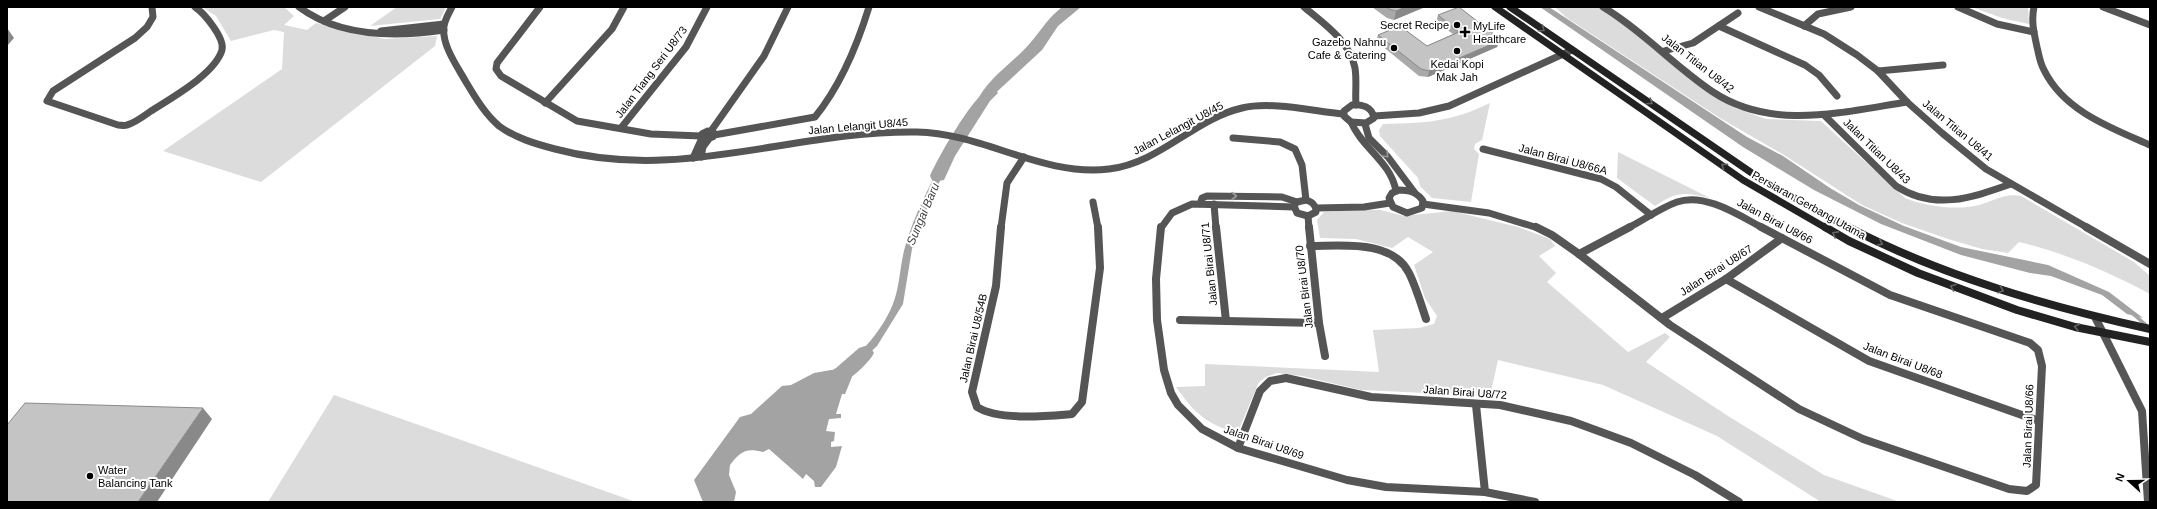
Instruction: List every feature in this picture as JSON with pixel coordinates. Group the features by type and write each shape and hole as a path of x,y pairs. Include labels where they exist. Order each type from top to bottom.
{"main road":[{"name":"Persiaran Gerbang Utama","path":"1495,7 1743,180 1849,241 1918,273 1990,301 2045,319 2103,333 2150,342"},
{"name":"Persiaran Gerbang Utama","path":"1510,7 1762,180 1792,198 1853,230 1918,260 1999,290 2095,317 2150,329"}],"street":[{"path":"152,7 153,17 147,27 135,38 53,91 47,101 118,125 128,125 140,119 208,72 218,59 222,48 221,40 203,12 195,7"},
{"path":"299,7 304,12 324,21 372,32 394,35 444,27 452,7"},
{"path":"324,21 345,7"},
{"name":"Jalan Tiang Seri U8/73","path":"540,7 496,66 501,76 577,121 651,134 707,136 815,116 825,104 856,48 869,7"},
{"path":"545,103 612,29 624,7"},
{"name":"Jalan Tiang Seri U8/73","path":"621,128 686,47 707,7"},
{"path":"697,158 707,136 762,59 777,35 788,7"},
{"path":"1304,7 1339,39 1349,52 1355,69 1356,105"},
{"name":"Jalan Titian U8/41","path":"1759,7 1804,26 1840,44 1878,71 1907,102 1986,169 2150,264"},
{"path":"1804,26 1818,14 1851,7"},
{"path":"1958,7 1997,24 2034,32"},
{"path":"2034,7 2032,14 2034,32 2045,75 2065,97 2094,118 2150,145"},
{"path":"2103,7 2150,25"},
{"name":"Jalan Titian U8/42","path":"1607,8 1664,51 1713,92 1738,106 1772,116 1824,115 1907,102"},
{"path":"1664,51 1689,44 1720,26 1738,13"},
{"path":"1720,26 1786,54 1805,65 1818,75 1837,96"},
{"name":"Jalan Lelangit U8/45","path":"444,27 458,67 484,110 504,129 515,136 558,152 589,158 640,160 697,158 796,143 874,134 929,132 986,144 1024,157 1072,169 1110,169 1146,159 1212,121 1242,108 1258,107 1343,114"},
{"path":"1374,116 1420,113 1443,108 1572,50"},
{"path":"1878,71 1942,65"},
{"path":"1374,116 1368,108 1356,105 1345,108 1343,114 1351,122 1361,141 1390,172 1395,180 1396,191"},
{"name":"Jalan Titian U8/43","path":"1824,115 1896,186 1907,194 1931,200 1952,200 1983,194 2012,184"},
{"path":"1351,122 1365,124 1372,121 1374,116"},
{"path":"1365,124 1369,138 1388,157 1415,193 1421,198 1423,204 1420,210 1411,213 1396,210 1390,203 1390,195 1396,191 1407,190 1415,193"},
{"path":"1233,138 1280,142 1293,146 1300,155 1306,200"},
{"name":"Jalan Birai U8/66A","path":"1482,149 1601,179 1616,187 1651,215"},
{"name":"Jalan Birai U8/54B","path":"1024,157 1007,183 1003,201 996,286 972,392 973,401 979,408 998,413 1046,416 1072,414 1082,402 1100,268 1099,234 1093,202"},
{"name":"Jalan Birai U8/69","path":"1200,204 1202,198 1207,196 1282,197 1295,205"},
{"path":"1306,200 1315,204 1317,208 1315,214 1308,216 1297,213 1295,205 1306,200"},
{"name":"Jalan Birai U8/66","path":"1423,204 1488,213 1521,222 1552,235 1662,318 1799,409 1832,426 2009,489 2027,491 2036,485 2038,421 2042,366 2040,354 2035,346 2025,341 1890,295 1729,210 1695,200 1677,202 1579,254"},
{"path":"1317,208 1364,207 1390,203"},
{"name":"Jalan Birai U8/69","path":"1295,205 1200,204 1183,206 1165,218 1160,230 1156,278 1157,320 1164,370 1171,393 1184,414 1202,429 1238,448 1313,471 1365,483 1415,489 1485,492 1535,502"},
{"name":"Jalan Birai U8/71","path":"1214,204 1226,321"},
{"name":"Jalan Birai U8/70","path":"1308,216 1319,323 1325,356"},
{"name":"Jalan Birai U8/67","path":"1662,318 1726,279 1782,238"},
{"path":"1310,246 1358,246 1374,249 1397,258 1409,272 1426,319"},
{"name":"Jalan Birai U8/68","path":"1726,279 1858,356 2038,421"},
{"path":"2095,317 2122,368 2142,411 2148,502"},
{"name":"Jalan Birai U8/71","path":"1180,320 1319,323"},
{"name":"Jalan Birai U8/72","path":"1238,448 1260,392 1270,382 1281,378 1370,397 1476,405 1500,405 1571,421 1631,443 1695,475 1739,502"},
{"path":"1476,405 1485,492"}],"shaded area":[{"path":"202,7 284,7 294,16 284,25 307,30 316,23 385,39 437,36 435,46 261,182 163,151 282,69 284,32 274,30 231,41 216,16"},
{"path":"397,7 446,7 440,19 370,26"},
{"path":"1555,7 1599,7 1610,13 1711,93 1735,108 1766,119 1821,121 1905,198 1912,201 1930,205 1958,208 1980,205 2009,195 2021,196 2134,262 2150,276 2150,294 2119,278 2070,257 2036,246 2019,242 2008,253 1982,249 1902,223 1862,205 1784,155 1720,118 1567,18"},
{"path":"1972,7 2028,7 2029,24 2002,18"},
{"path":"1490,103 1482,140 1475,144 1474,149 1479,154 1471,202 1432,198 1420,186 1418,178 1380,136 1379,130 1383,124 1425,122 1450,118"},
{"path":"1618,152 1710,198 1681,194 1675,195 1655,206 1617,178"},
{"path":"1380,210 1404,216 1452,211 1518,227 1550,239 1555,246 1539,256 1556,273 1547,282 1628,352 1665,333 1670,337 1646,362 1728,416 1824,475 1900,502 1821,502 1717,436 1603,385 1498,360 1490,396 1361,390 1302,376 1277,373 1266,377 1259,382 1237,434 1217,426 1202,416 1189,404 1176,387 1205,386 1205,364 1379,372 1373,330 1419,328 1434,324 1437,316 1425,298 1414,265 1433,252 1408,237 1392,248 1356,239 1320,238 1317,220 1324,212"},
{"path":"334,395 636,502 268,502"}],"water":[{"path":"1062,7 1081,7 1058,26 1042,50 989,99 980,110 974,109 978,99 991,81 1023,50"},
{"path":"1540,7 1549,7 1747,137 1783,156 1830,188 1859,205 1904,226 1961,247 2048,265 2109,292 2143,318 2127,314 2102,295 2051,276 2030,273 1961,255 1881,224 1814,190 1743,147"},
{"path":"945,156 951,157 917,231 912,249 903,304 877,346 851,370 846,367 874,337 890,311 896,295 903,254 913,223"},
{"path":"836,370 852,377 845,394 842,394 836,414 841,414 841,418 829,419 826,431 835,432 834,441 831,442 831,447 842,446 836,467 821,487 815,487 814,481 806,474 803,479 769,449 763,452 752,450 737,456 730,465 729,475 736,492 734,502 703,502 694,480 740,417 751,414 782,386 791,385 814,373"}],"building":[{"path":"1386,7 1405,7 1396,11"},
{"path":"1459,7 1499,38 1499,41 1429,71 1421,69 1378,35 1400,26 1427,46 1459,32 1438,15"},
{"name":"Water Balancing Tank","path":"25,403 203,408 138,502 7,502 7,425"}],"waterway":[{"name":"Sungai Baru","path":"938,176 947,156 985,98 991,93"},
{"path":"2132,313 2146,325"},
{"name":"Sungai Baru","path":"824,384 843,373 865,353"}],"place":[{"name":"Secret Recipe","path":"1457,25"},
{"name":"MyLife Healthcare","path":"1465,32"},
{"name":"Gazebo Nahnu Cafe & Catering","path":"1394,48"},
{"name":"Kedai Kopi Mak Jah","path":"1457,51"},
{"name":"Water Balancing Tank","path":"90,476"}]}
